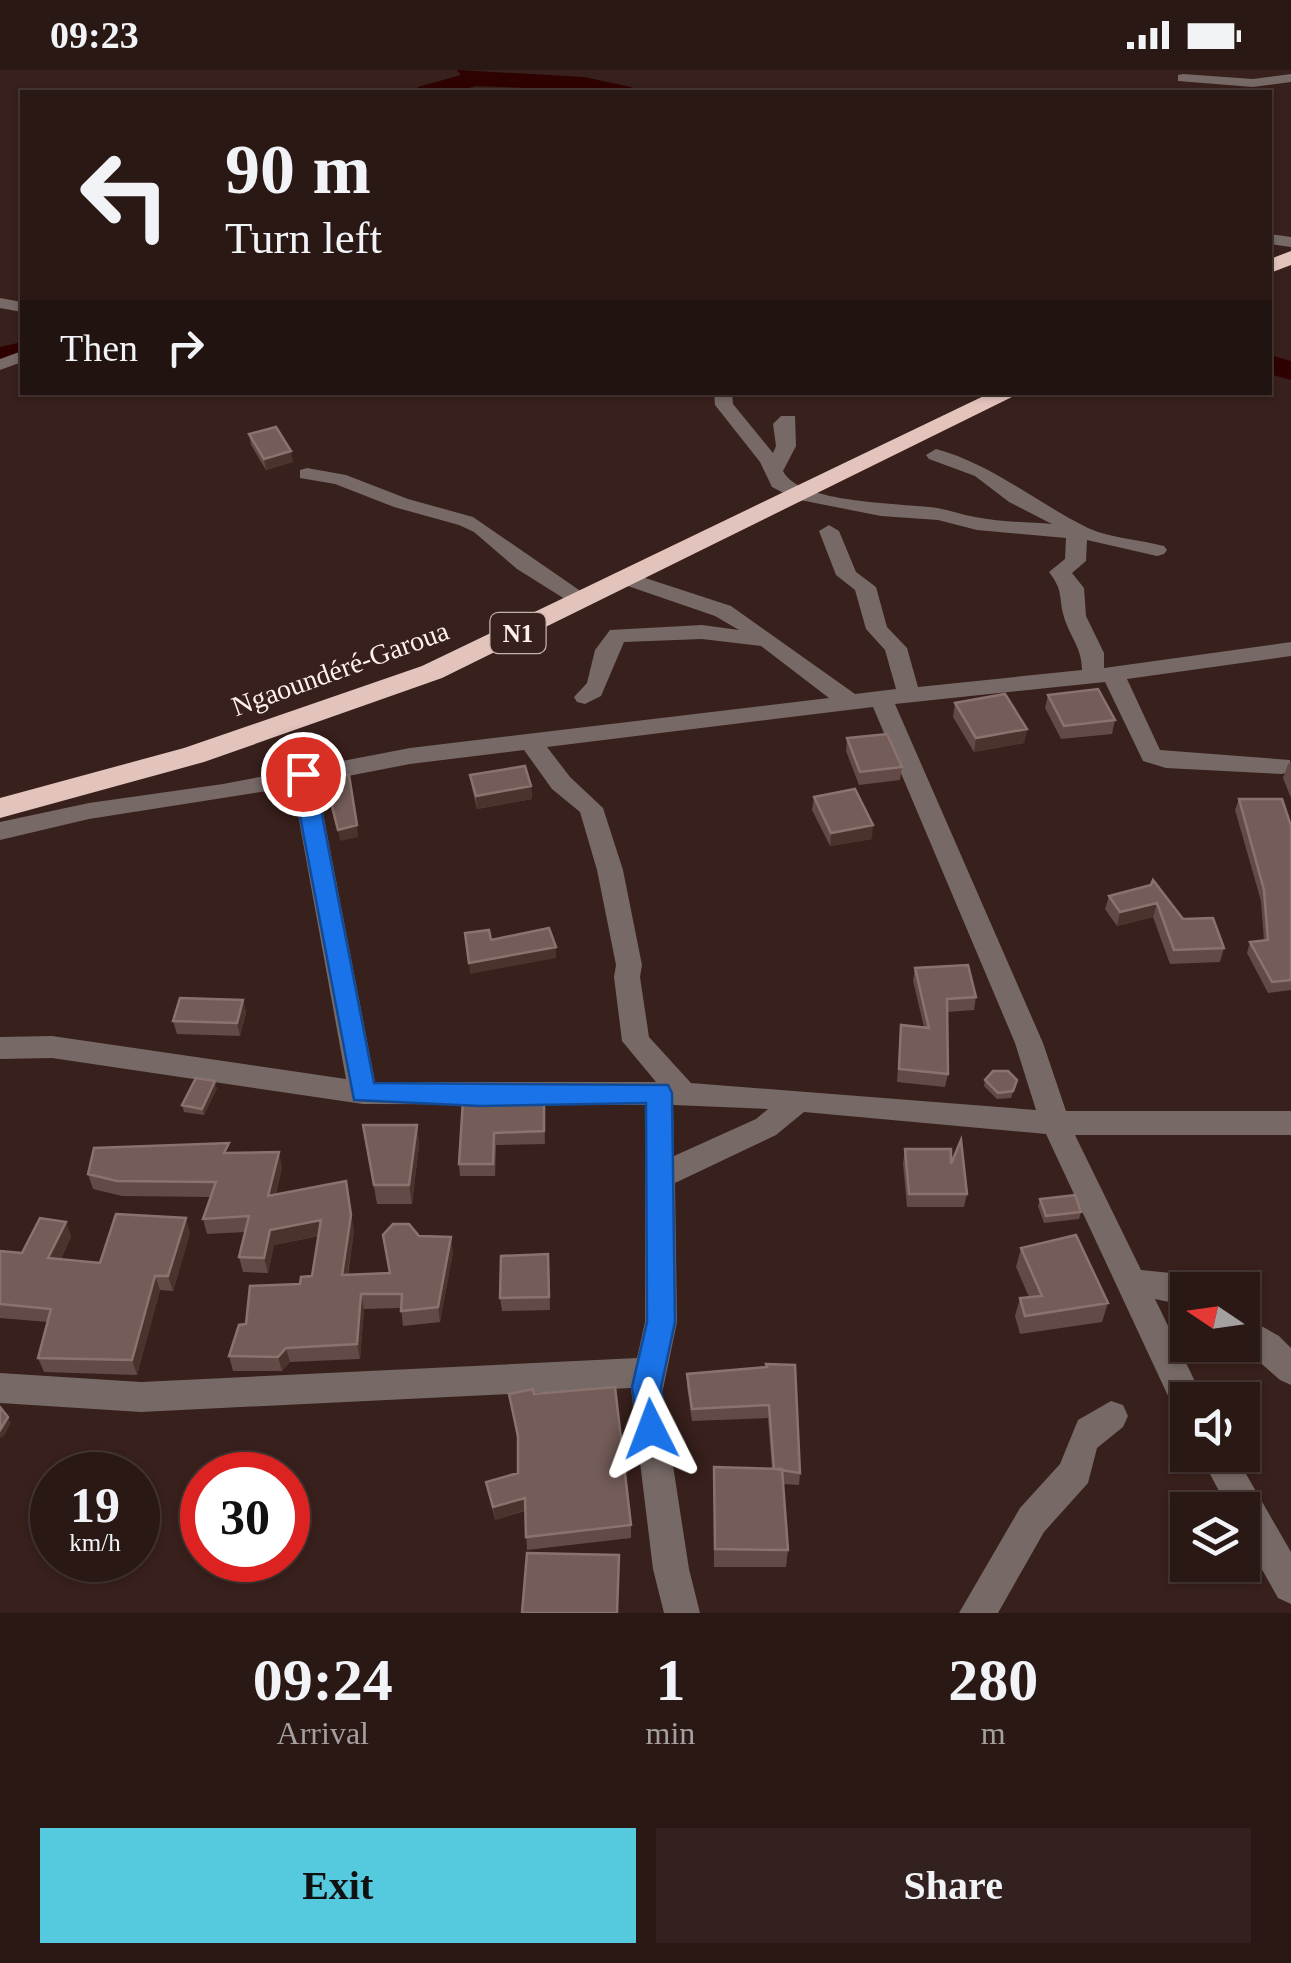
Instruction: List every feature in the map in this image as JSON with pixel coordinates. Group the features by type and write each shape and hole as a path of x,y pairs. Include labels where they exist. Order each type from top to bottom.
{"highway":[{"name":"Ngaoundéré-Garoua","path":"0,808 126,775 302,720 432,672 1004,395"}],"street":[{"path":"1183,78 1253,84 1291,78"},
{"path":"723,395 724,406 774,470 779,483 802,495 882,510 938,514 977,524 1080,533 1157,550"},
{"path":"774,470 786,446 782,424 788,420"},
{"path":"936,455 982,472 1016,498 1080,533"},
{"path":"308,474 338,479 402,503 466,520 536,574 584,601"},
{"path":"829,531 848,574 865,587 877,629 896,648 895,698 1029,1043 1055,1123 1178,1382"},
{"path":"1080,533 1075,561 1060,572 1073,588 1076,616 1103,675 1151,754 1166,760 1282,766"},
{"path":"630,579 723,611 851,703"},
{"path":"585,697 595,692 605,672 602,656 608,642 618,635 702,632 772,643"},
{"path":"0,830 89,810 223,792 303,774 530,741 1103,675 1291,649"},
{"path":"530,741 561,782 591,808 614,890 629,965 627,977 636,1041 672,1093 660,1176 661,1322 646,1394 671,1570 682,1613"},
{"path":"303,774 363,1092"},
{"path":"0,1048 52,1047 363,1092 480,1096 672,1093 1055,1123 1291,1123"},
{"path":"660,1176 766,1127 798,1100"},
{"path":"1130,1284 1170,1287"},
{"path":"1260,1341 1291,1370"},
{"path":"0,1388 141,1397 651,1372"},
{"path":"977,1613 1030,1519 1050,1492 1076,1472 1077,1454 1092,1425 1111,1416"},
{"path":"1227,1472 1291,1586"}],"building":[{"path":"276,427 291,451 264,459 249,434"},
{"path":"1098,689 1115,720 1064,726 1048,695"},
{"path":"1005,694 1027,729 976,738 955,703"},
{"path":"887,734 902,767 860,772 847,738"},
{"path":"525,766 531,786 476,796 470,775"},
{"path":"349,775 357,825 338,830 325,779"},
{"path":"855,789 873,825 831,833 814,797"},
{"path":"1239,799 1282,799 1291,826 1291,980 1272,982 1250,942 1268,940 1264,890"},
{"path":"1153,880 1183,919 1213,918 1224,948 1174,950 1157,903 1120,912 1109,896 1151,885"},
{"path":"549,928 556,947 469,963 465,933 489,930 491,940"},
{"path":"968,965 976,997 947,999 948,1074 899,1069 901,1025 929,1028 915,968"},
{"path":"180,998 243,1000 237,1023 173,1021"},
{"path":"993,1071 1008,1071 1017,1080 1013,1091 998,1093 985,1080"},
{"path":"196,1078 215,1081 202,1109 182,1105"},
{"path":"463,1100 544,1105 544,1131 494,1133 493,1164 459,1164"},
{"path":"363,1125 417,1125 409,1185 374,1185"},
{"path":"961,1140 967,1194 909,1194 905,1149 951,1149 951,1164"},
{"path":"229,1143 224,1153 279,1152 268,1196 346,1181 351,1215 342,1275 390,1273 383,1235 393,1224 409,1224 419,1236 451,1237 438,1307 401,1311 402,1294 361,1294 357,1344 286,1348 278,1357 229,1356 239,1325 246,1324 250,1286 300,1284 301,1277 312,1276 321,1220 270,1230 264,1258 239,1257 249,1216 203,1219 216,1182 117,1181 88,1174 94,1148"},
{"path":"1075,1195 1081,1212 1046,1216 1040,1199"},
{"path":"116,1214 186,1218 168,1276 155,1276 132,1360 38,1358 51,1309 0,1304 0,1251 22,1253 40,1218 66,1222 48,1258 100,1263"},
{"path":"1076,1235 1108,1303 1025,1316 1020,1298 1042,1296 1021,1248"},
{"path":"548,1254 549,1297 500,1298 501,1256"},
{"path":"766,1364 795,1365 800,1473 774,1469 769,1405 692,1409 687,1374 767,1367"},
{"path":"615,1387 631,1525 526,1537 525,1498 493,1507 486,1482 518,1473 518,1436 509,1394 533,1389 534,1394"},
{"path":"0,1407 8,1417 0,1430"},
{"path":"714,1467 782,1469 788,1550 715,1549"},
{"path":"527,1553 619,1555 617,1613 522,1613"}],"waterway":[{"path":"469,70 475,79"},
{"path":"434,90 475,79"},
{"path":"475,79 584,84 614,90"},
{"path":"0,356 20,351"},
{"path":"1272,365 1291,371"}],"route":[{"path":"303,774 363,1092 480,1096 659,1093 661,1322 646,1387 651,1429"}]}
